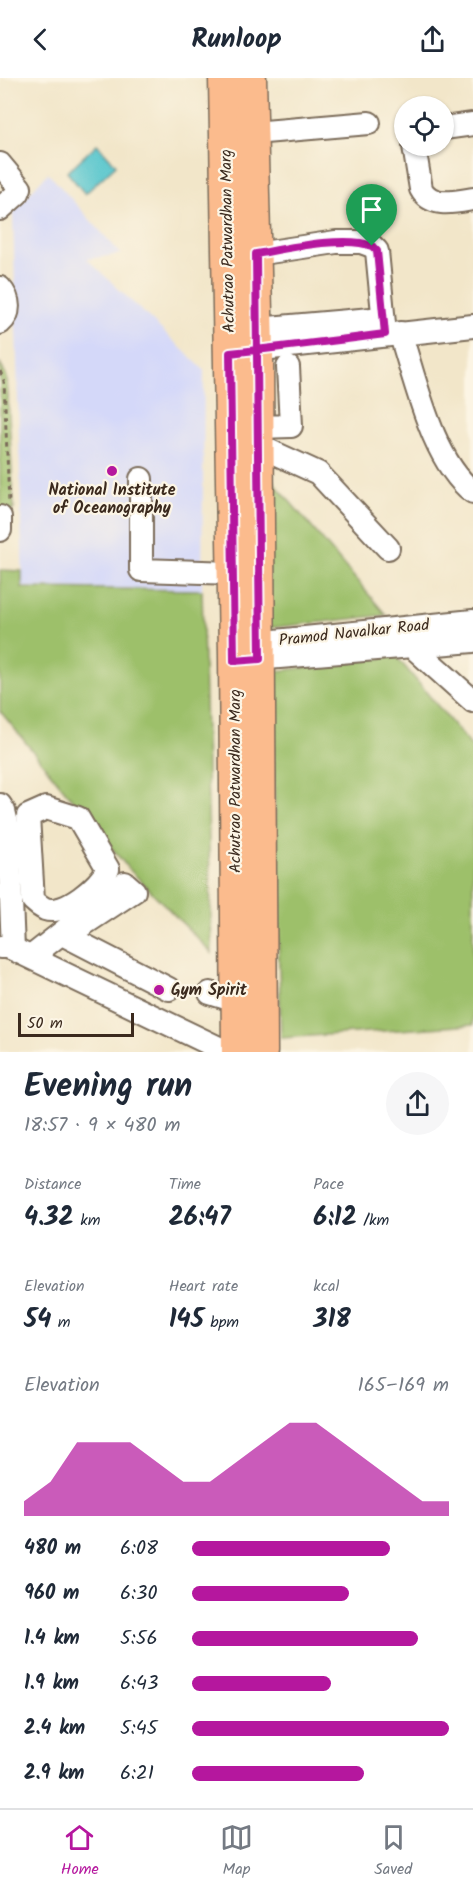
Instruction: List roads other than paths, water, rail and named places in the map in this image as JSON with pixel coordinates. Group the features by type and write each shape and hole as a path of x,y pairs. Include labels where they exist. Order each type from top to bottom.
{"main road":[{"name":"Achutrao Patwardhan Marg","path":"224,78 258,439 247,652 236,1001 237,1052"},
{"name":"Achutrao Patwardhan Marg","path":"247,652 233,573 256,254 251,78"},
{"name":"Achutrao Patwardhan Marg","path":"236,1001 262,1052"}],"street":[{"path":"252,133 369,123"},
{"path":"454,127 473,124"},
{"path":"416,156 424,195 438,202 473,199"},
{"path":"0,164 20,188 18,193 0,208"},
{"path":"256,254 336,242 361,242 372,246 377,251 389,328 438,447 461,483 473,492"},
{"path":"0,288 4,293 9,311 0,323"},
{"path":"248,344 389,328 473,326"},
{"path":"288,367 291,426 258,439 270,451 318,473 388,548"},
{"path":"141,479 141,570 233,573"},
{"path":"0,530 3,512"},
{"name":"Pramod Navalkar Road","path":"247,652 473,621"},
{"name":"Pramod Navalkar Road","path":"247,652 413,647 473,641"},
{"path":"413,647 473,701"},
{"path":"0,805 4,811 21,877 33,900 46,909 67,908 102,880 108,869 78,818 46,808 28,816 21,877 11,952"},
{"path":"11,952 125,883 134,891 66,936 169,989"},
{"path":"11,952 227,1052"}],"water":[{"path":"97,144 116,165 85,194 67,172"}],"place":[{"name":"National Institute of Oceanography","path":"112,471"},
{"name":"Gym Spirit","path":"159,990"}]}
